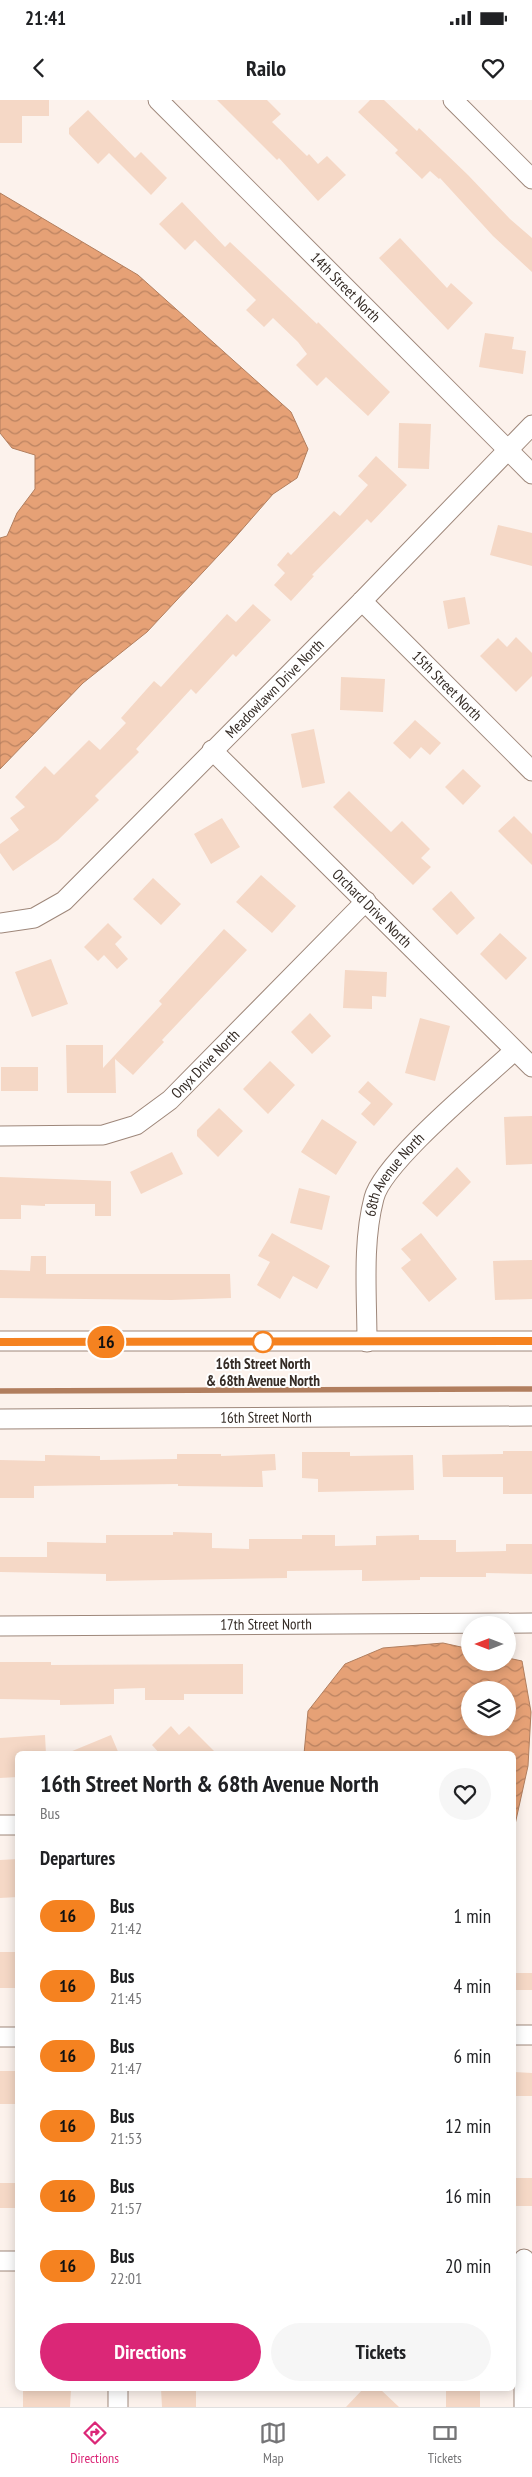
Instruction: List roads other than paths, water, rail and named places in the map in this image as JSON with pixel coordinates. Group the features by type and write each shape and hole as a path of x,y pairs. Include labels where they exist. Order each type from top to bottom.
{"street":[{"name":"14th Street North","path":"158,100 532,474"},
{"path":"453,100 532,179"},
{"name":"Meadowlawn Drive North","path":"0,923 34,918 64,901 362,601 532,425"},
{"name":"15th Street North","path":"362,601 532,771"},
{"name":"Orchard Drive North","path":"212,750 532,1067"},
{"name":"Onyx Drive North","path":"0,1136 103,1135 136,1125 170,1100 366,901"},
{"name":"68th Avenue North","path":"367,1342 367,1239 374,1196 396,1160 514,1051"},
{"path":"0,1342 532,1341"},
{"name":"16th Street North","path":"0,1419 532,1416"},
{"name":"17th Street North","path":"0,1626 532,1624"},
{"path":"0,1825 15,1825"},
{"path":"516,2035 532,2035"},
{"path":"0,2037 15,2037"},
{"path":"523,2259 524,2407"},
{"path":"0,2261 15,2261"},
{"path":"118,2391 118,2407"}],"water":[{"path":"0,193 138,275 291,412 308,449 297,478 273,494 147,632 83,683 0,769 0,538 7,536 17,513 35,489 35,455 12,448 0,433"},
{"path":"443,1643 461,1647 461,1671 516,1671 516,1660 522,1661 531,1712 528,1766 516,1820 516,1751 304,1751 308,1711 345,1664 383,1648"}],"waterway":[{"path":"0,1391 532,1389"}],"place":[{"name":"16th Street North & 68th Avenue North","path":"263,1342"}]}
